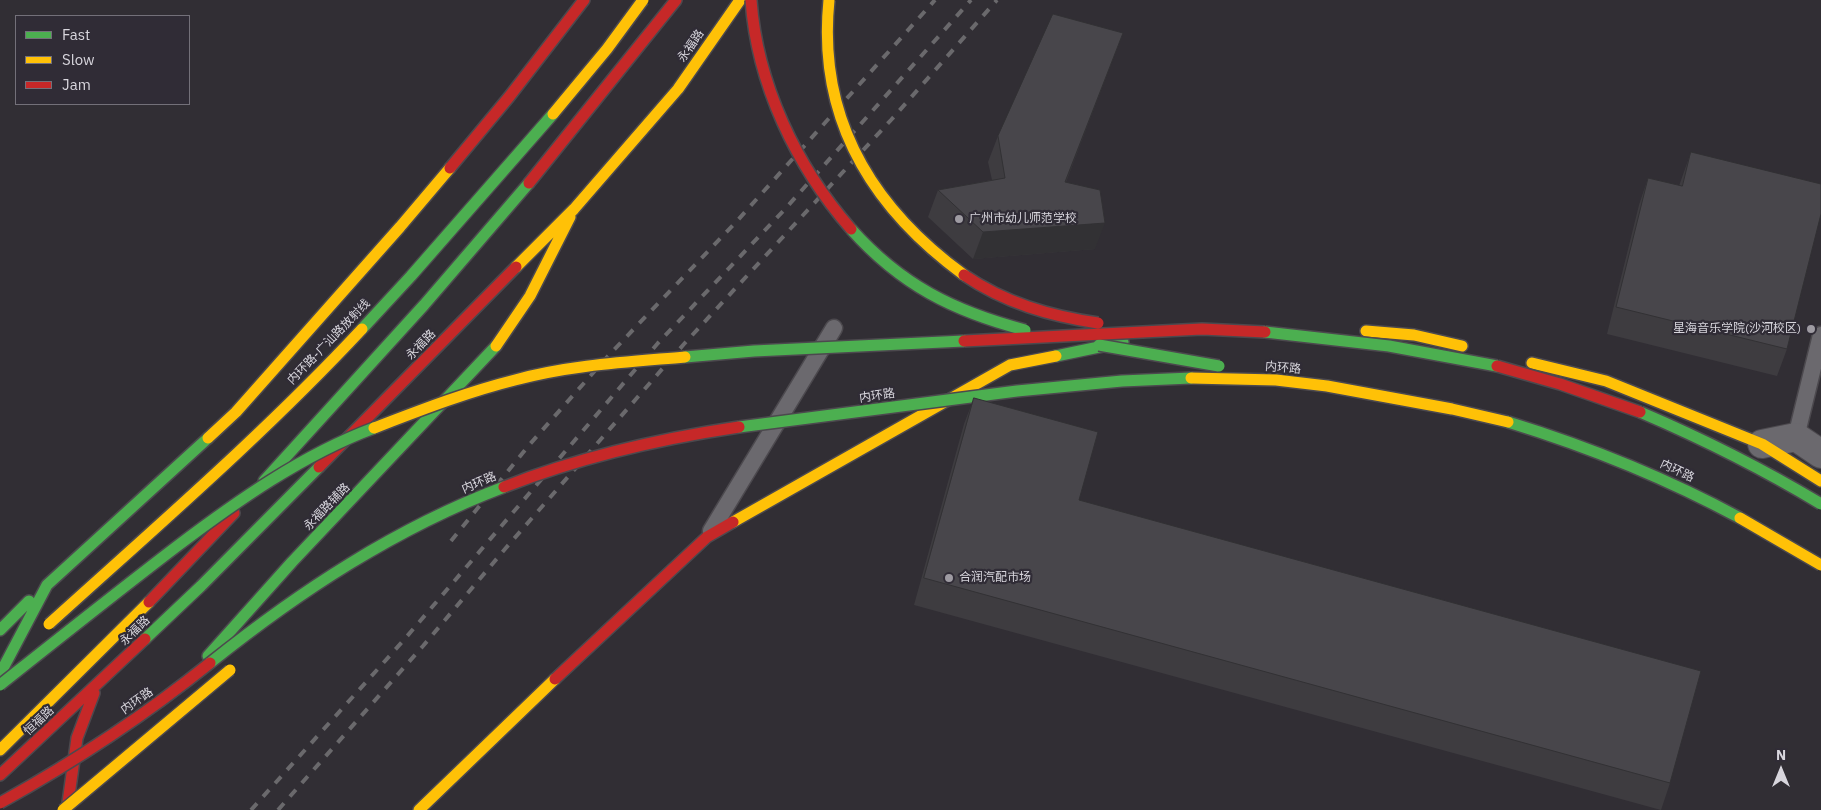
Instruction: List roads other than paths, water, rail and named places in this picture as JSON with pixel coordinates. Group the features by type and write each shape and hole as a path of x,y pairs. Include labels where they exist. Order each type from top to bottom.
{"main road":[{"path":"0,630 46,584 236,412 400,227 509,97 584,0"},
{"name":"内环路-广汕路放射线","path":"43,630 240,451 322,372 411,276 564,102 607,49 643,0"},
{"path":"0,750 48,705 194,556 351,388 488,231 634,55 676,0"},
{"name":"永福路","path":"96,686 201,586 574,210 678,89 740,0"},
{"path":"751,0 760,54 774,100 789,137 809,173 832,205 858,235 886,263 919,288 955,308 1000,324 1073,341 1347,388"},
{"path":"829,0 828,57 834,99 848,138 868,176 889,206 920,240 949,265 990,291 1031,309 1075,320 1130,328 1251,330 1314,335 1450,356 1520,372 1591,395 1684,431 1760,467 1821,504"},
{"name":"永福路辅路","path":"79,810 137,738 240,619 496,346 530,296 574,210"},
{"path":"418,810 707,537 1010,365 1232,321 1414,335 1472,349"},
{"path":"0,685 131,580 211,521 272,480 316,454 368,430 466,393 517,379 571,369 629,362 754,352 1202,329"},
{"path":"1491,353 1606,381 1762,444 1821,481"},
{"name":"内环路","path":"0,802 39,781 157,704 266,620 311,588 373,550 432,518 493,491 549,470 612,452 684,436 938,401 1089,384 1206,378 1274,380 1347,388 1441,406 1512,423 1576,444 1638,468 1696,494 1752,523 1821,565"},
{"path":"291,617 373,550"},
{"path":"0,674 46,584"},
{"path":"0,669 28,643"},
{"path":"63,810 237,664"},
{"path":"67,810 77,738 96,686"},
{"name":"恒福路","path":"0,775 96,686"}],"street":[{"path":"1762,444 1796,437 1821,454"}],"lane":[{"path":"707,537 834,328"},
{"path":"1796,437 1821,335"}],"railway":[{"path":"451,541 530,444 608,356 737,221 935,0"},
{"path":"251,810 403,641 658,343 786,208 971,0"},
{"path":"278,810 423,646 684,344 891,120 997,0"}],"place":[{"name":"广州市幼儿师范学校","path":"959,219"},
{"name":"星海音乐学院(沙河校区)","path":"1811,329"},
{"name":"合润汽配市场","path":"949,578"}]}
